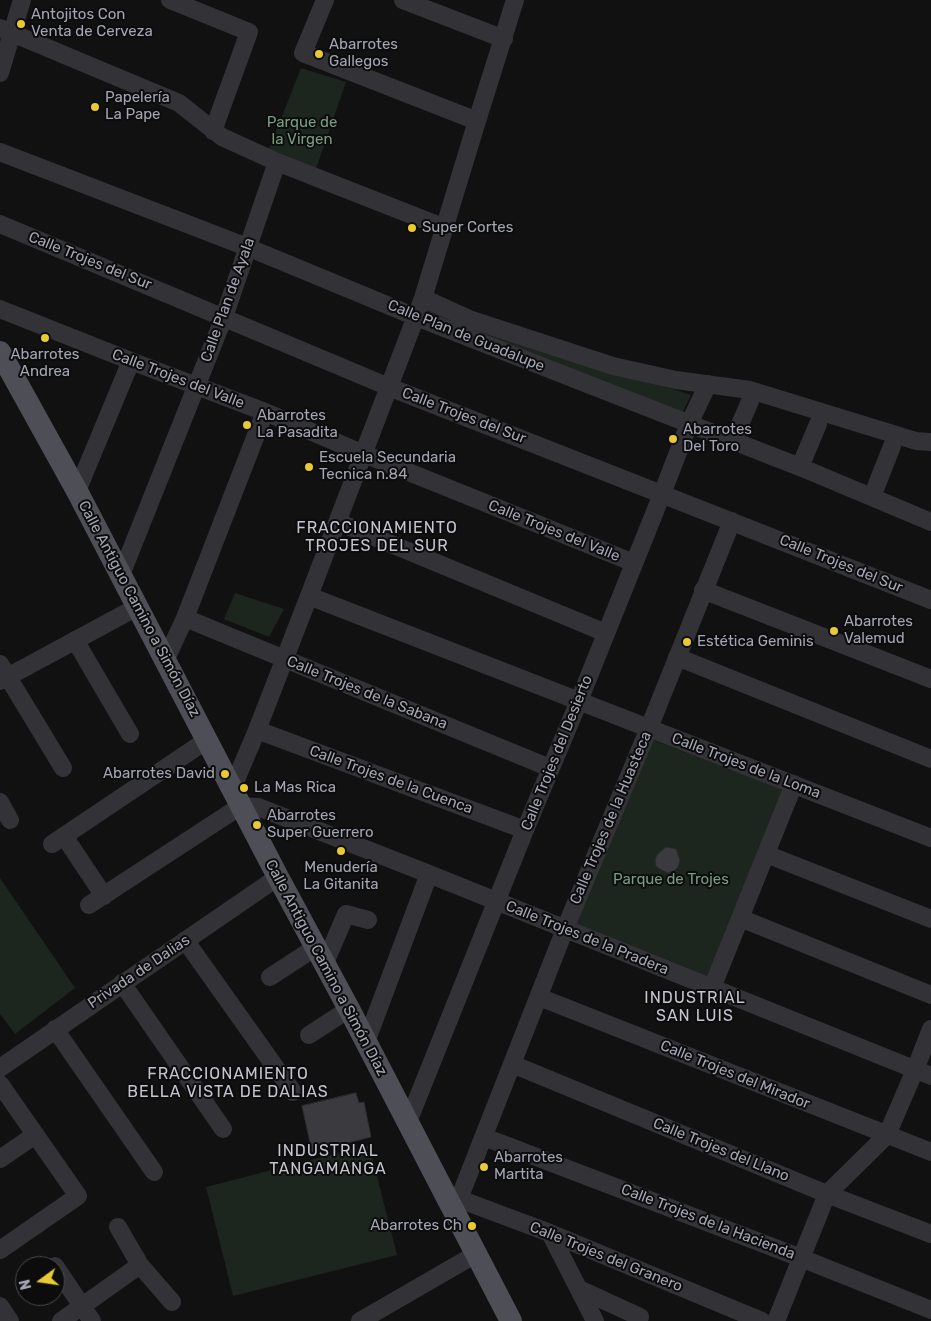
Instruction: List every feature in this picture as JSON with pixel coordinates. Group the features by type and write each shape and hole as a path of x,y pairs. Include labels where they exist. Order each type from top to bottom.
{"main road":[{"name":"Calle Antiguo Camino a Simón Díaz","path":"0,352 77,491 408,1122 455,1202 476,1254 511,1321"}],"street":[{"path":"0,72 6,31 22,0"},
{"path":"170,0 249,32 213,131"},
{"path":"325,0 303,53 477,121"},
{"path":"402,0 422,4 504,39"},
{"path":"207,740 58,840 97,900 236,797 257,730 423,298 515,0"},
{"path":"6,31 179,103 222,138 277,162 444,228"},
{"name":"Calle Plan de Guadalupe","path":"0,152 248,247 416,317 800,467 931,522"},
{"name":"Calle Plan de Ayala","path":"121,575 224,317 277,162"},
{"name":"Calle Trojes del Sur","path":"0,224 389,387 931,600"},
{"path":"423,298 469,319 613,366 676,380 750,390 916,441 931,442"},
{"name":"Calle Trojes del Valle","path":"0,309 265,412 634,563"},
{"path":"77,491 131,361"},
{"name":"Calle Trojes del Desierto","path":"408,1122 689,424 708,384"},
{"path":"733,441 750,401"},
{"path":"165,661 185,618 265,412"},
{"path":"800,467 818,424"},
{"path":"872,497 892,446"},
{"name":"Calle Trojes de la Huasteca","path":"455,1202 484,1137 565,929 649,728 732,521"},
{"path":"338,522 606,633"},
{"path":"703,590 931,679"},
{"name":"Calle Trojes de la Loma","path":"309,596 931,838"},
{"path":"63,768 2,674 75,640 137,607"},
{"name":"Calle Trojes de la Sabana","path":"185,618 550,768"},
{"path":"75,640 130,734"},
{"path":"677,657 931,759"},
{"name":"Calle Trojes de la Cuenca","path":"257,730 525,830"},
{"path":"712,988 794,784"},
{"name":"Calle Trojes de la Pradera","path":"236,797 923,1073"},
{"path":"0,802 10,820"},
{"path":"766,854 931,919"},
{"path":"366,1042 428,874"},
{"name":"Privada de Dalias","path":"0,1068 278,877"},
{"path":"270,977 320,955 346,914 368,920"},
{"path":"740,918 931,995"},
{"path":"186,940 293,1092"},
{"path":"122,983 223,1129"},
{"name":"Calle Trojes del Mirador","path":"538,997 931,1152"},
{"path":"309,1035 349,1010"},
{"path":"55,1029 154,1172"},
{"path":"776,1321 827,1194 887,1135 923,1073 931,1029"},
{"name":"Calle Trojes del Llano","path":"512,1064 827,1194 931,1234"},
{"path":"0,1084 78,1196 0,1250"},
{"path":"0,1160 35,1136"},
{"name":"Calle Trojes de la Hacienda","path":"484,1137 801,1258 931,1310"},
{"name":"Calle Trojes del Granero","path":"455,1202 550,1233 762,1321"},
{"path":"118,1227 140,1265 172,1302"},
{"path":"550,1233 595,1321"},
{"path":"363,1320 476,1254"},
{"path":"60,1321 140,1265"},
{"path":"65,1281 92,1321"},
{"path":"579,1289 640,1317 638,1321"},
{"path":"0,1306 10,1321"}],"green space":[{"name":"Parque de la Virgen","path":"301,68 346,82 315,172 267,154"},
{"path":"429,308 691,395 682,414 426,315"},
{"path":"235,593 284,609 269,637 224,619"},
{"name":"Parque de Trojes","path":"650,739 787,791 709,982 572,927"},
{"path":"0,878 75,988 15,1034 0,1014"},
{"path":"369,1145 397,1255 233,1296 206,1187"}],"building":[{"path":"666,847 676,849 680,860 678,867 668,873 656,866 655,860 657,855"},
{"path":"356,1093 359,1103 364,1102 371,1137 312,1152 302,1106"}],"place":[{"name":"Antojitos Con Venta de Cerveza","path":"21,24"},
{"name":"Abarrotes Gallegos","path":"319,54"},
{"name":"Papelería La Pape","path":"95,107"},
{"name":"Super Cortes","path":"412,228"},
{"name":"Abarrotes Andrea","path":"45,338"},
{"name":"Abarrotes La Pasadita","path":"247,425"},
{"name":"Abarrotes Del Toro","path":"673,439"},
{"name":"Escuela Secundaria Tecnica n.84","path":"309,467"},
{"name":"Abarrotes Valemud","path":"834,631"},
{"name":"Estética Geminis","path":"687,642"},
{"name":"Abarrotes David","path":"225,774"},
{"name":"La Mas Rica","path":"244,788"},
{"name":"Abarrotes Super Guerrero","path":"257,825"},
{"name":"Menudería La Gitanita","path":"341,851"},
{"name":"Abarrotes Martita","path":"484,1167"},
{"name":"Abarrotes Ch","path":"472,1226"}],"district":[{"name":"FRACCIONAMIENTO TROJES DEL SUR","path":"377,537"},
{"name":"INDUSTRIAL SAN LUIS","path":"695,1007"},
{"name":"FRACCIONAMIENTO BELLA VISTA DE DALIAS","path":"228,1083"},
{"name":"INDUSTRIAL TANGAMANGA","path":"328,1160"}]}
